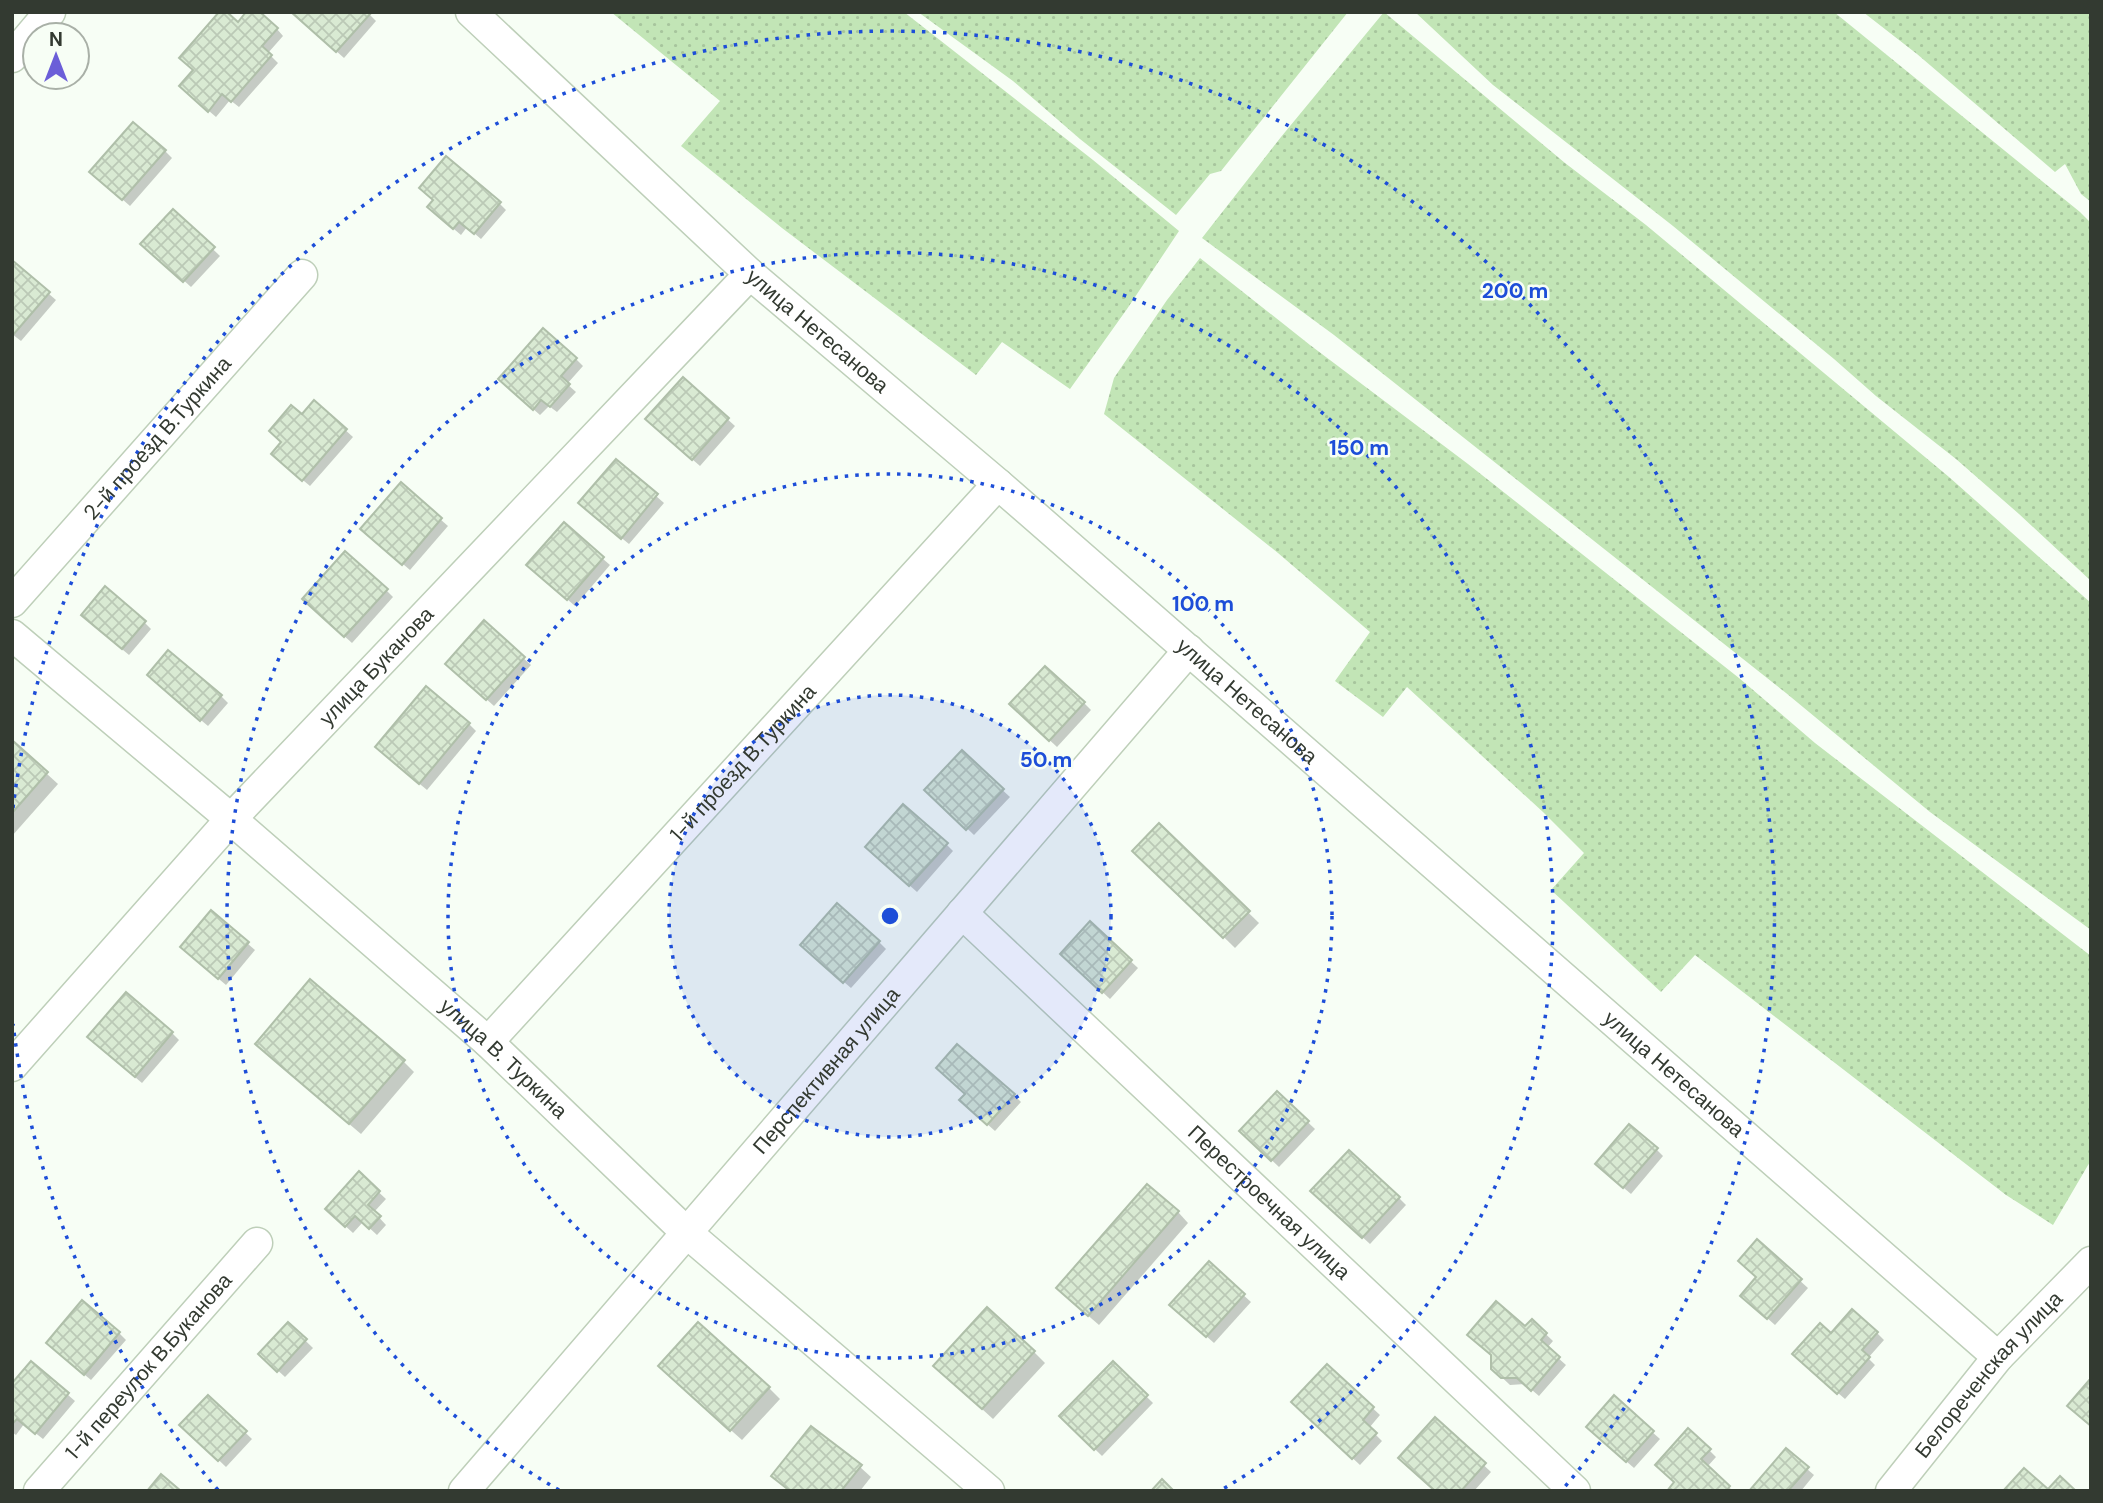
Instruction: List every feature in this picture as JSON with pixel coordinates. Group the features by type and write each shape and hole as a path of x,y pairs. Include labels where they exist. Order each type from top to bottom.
{"street":[{"path":"12,57 50,12"},
{"name":"улица Нетесанова","path":"471,12 750,274 998,484 1998,1357"},
{"name":"улица Буканова","path":"12,1066 232,819 750,274"},
{"name":"2-й проезд В.Туркина","path":"12,602 302,275"},
{"name":"1-й проезд В.Туркина","path":"488,1042 998,484"},
{"name":"улица В. Туркина","path":"12,635 232,819 488,1042 687,1233 989,1491"},
{"name":"Перспективная улица","path":"464,1491 1189,650"},
{"name":"Перестроечная улица","path":"962,914 1575,1491"},
{"name":"1-й переулок В.Буканова","path":"40,1491 257,1242"},
{"name":"Белореченская улица","path":"1905,1486 1998,1357 2091,1262"}],"green space":[{"path":"611,12 904,12 1179,231 1070,389 1002,342 976,375 782,228 681,146 720,101"},
{"path":"918,12 1348,12 1221,171 1210,174 1176,215 1080,139 1013,81"},
{"path":"1384,12 1949,477 2091,603 2091,930 1930,812 1786,693 1334,335 1202,238"},
{"path":"1415,12 1834,12 2080,212 2091,223 2091,581 1956,459 1876,396 1673,226 1493,85"},
{"path":"1863,12 2091,12 2091,202 2081,194 2065,164 2055,172 1917,54"},
{"path":"1200,258 1468,464 1739,678 1815,743 2091,956 2091,1160 2053,1225 2006,1195 1695,955 1661,992 1551,890 1584,853 1543,812 1407,687 1383,717 1335,681 1370,632 1278,553 1104,414 1114,378 1167,300"}],"building":[{"path":"219,12 227,12 238,22 246,12 260,12 278,28 262,46 272,55 231,102 222,94 208,112 179,86 193,70 179,58"},
{"path":"291,12 370,12 371,13 336,52"},
{"path":"133,122 166,150 122,200 89,172"},
{"path":"446,156 501,202 474,234 459,222 453,229 427,207 433,200 419,188"},
{"path":"173,209 215,247 183,282 140,244"},
{"path":"12,260 50,292 13,335 12,335"},
{"path":"543,328 577,358 561,376 570,384 550,407 541,400 533,410 498,379"},
{"path":"683,377 729,418 692,460 645,419"},
{"path":"314,400 347,429 302,481 271,454 281,442 269,431 291,405 302,414"},
{"path":"616,459 658,494 621,539 578,503"},
{"path":"401,482 442,518 402,565 360,529"},
{"path":"564,522 604,557 567,600 526,565"},
{"path":"345,551 388,589 344,637 302,599"},
{"path":"105,586 146,621 122,649 81,615"},
{"path":"484,620 525,657 486,700 445,664"},
{"path":"168,650 222,695 200,721 147,675"},
{"path":"1045,666 1085,702 1049,741 1009,704"},
{"path":"426,686 470,723 419,784 375,747"},
{"path":"12,740 48,772 12,813"},
{"path":"962,750 1004,789 966,830 924,790"},
{"path":"903,804 948,843 909,886 865,847"},
{"path":"1159,823 1250,911 1223,938 1132,851"},
{"path":"837,903 880,941 843,983 800,945"},
{"path":"211,910 249,942 218,979 180,947"},
{"path":"1090,921 1132,960 1102,993 1060,954"},
{"path":"310,979 405,1060 349,1124 255,1044"},
{"path":"126,992 173,1032 135,1077 87,1037"},
{"path":"957,1044 1015,1094 987,1125 959,1100 965,1094 936,1068"},
{"path":"1277,1091 1309,1121 1271,1161 1239,1131"},
{"path":"1629,1124 1658,1148 1623,1188 1595,1164"},
{"path":"1349,1150 1400,1197 1362,1238 1310,1191"},
{"path":"359,1171 380,1191 368,1205 381,1216 369,1229 355,1216 345,1227 325,1209"},
{"path":"1147,1184 1179,1211 1088,1316 1056,1288"},
{"path":"1757,1239 1802,1279 1767,1319 1740,1296 1756,1277 1738,1261"},
{"path":"1209,1261 1245,1294 1206,1337 1169,1305"},
{"path":"82,1300 120,1332 84,1375 46,1343"},
{"path":"1496,1301 1525,1326 1532,1319 1547,1333 1541,1340 1560,1357 1531,1391 1517,1378 1501,1378 1491,1369 1491,1355 1467,1335"},
{"path":"987,1307 1035,1351 982,1409 933,1366"},
{"path":"1852,1309 1878,1332 1862,1350 1870,1357 1837,1394 1792,1354 1820,1323 1831,1333"},
{"path":"288,1322 307,1339 277,1372 258,1354"},
{"path":"698,1322 770,1387 730,1431 658,1366"},
{"path":"31,1361 69,1393 35,1434 17,1419 12,1424 12,1383"},
{"path":"1113,1361 1148,1395 1094,1450 1059,1416"},
{"path":"1327,1364 1374,1407 1363,1420 1377,1433 1352,1459 1291,1402"},
{"path":"2091,1378 2091,1426 2067,1406"},
{"path":"208,1395 247,1431 218,1461 179,1425"},
{"path":"1614,1395 1654,1431 1626,1462 1586,1427"},
{"path":"1435,1417 1486,1463 1461,1491 1435,1491 1398,1458"},
{"path":"811,1426 862,1465 841,1491 790,1491 771,1476"},
{"path":"1688,1428 1711,1449 1701,1459 1730,1486 1726,1491 1667,1491 1674,1482 1655,1465"},
{"path":"1786,1448 1809,1467 1788,1491 1749,1491"},
{"path":"2024,1468 2048,1489 2060,1476 2076,1491 2003,1491"},
{"path":"161,1474 181,1491 147,1491"},
{"path":"1162,1479 1174,1491 1151,1491"}]}
